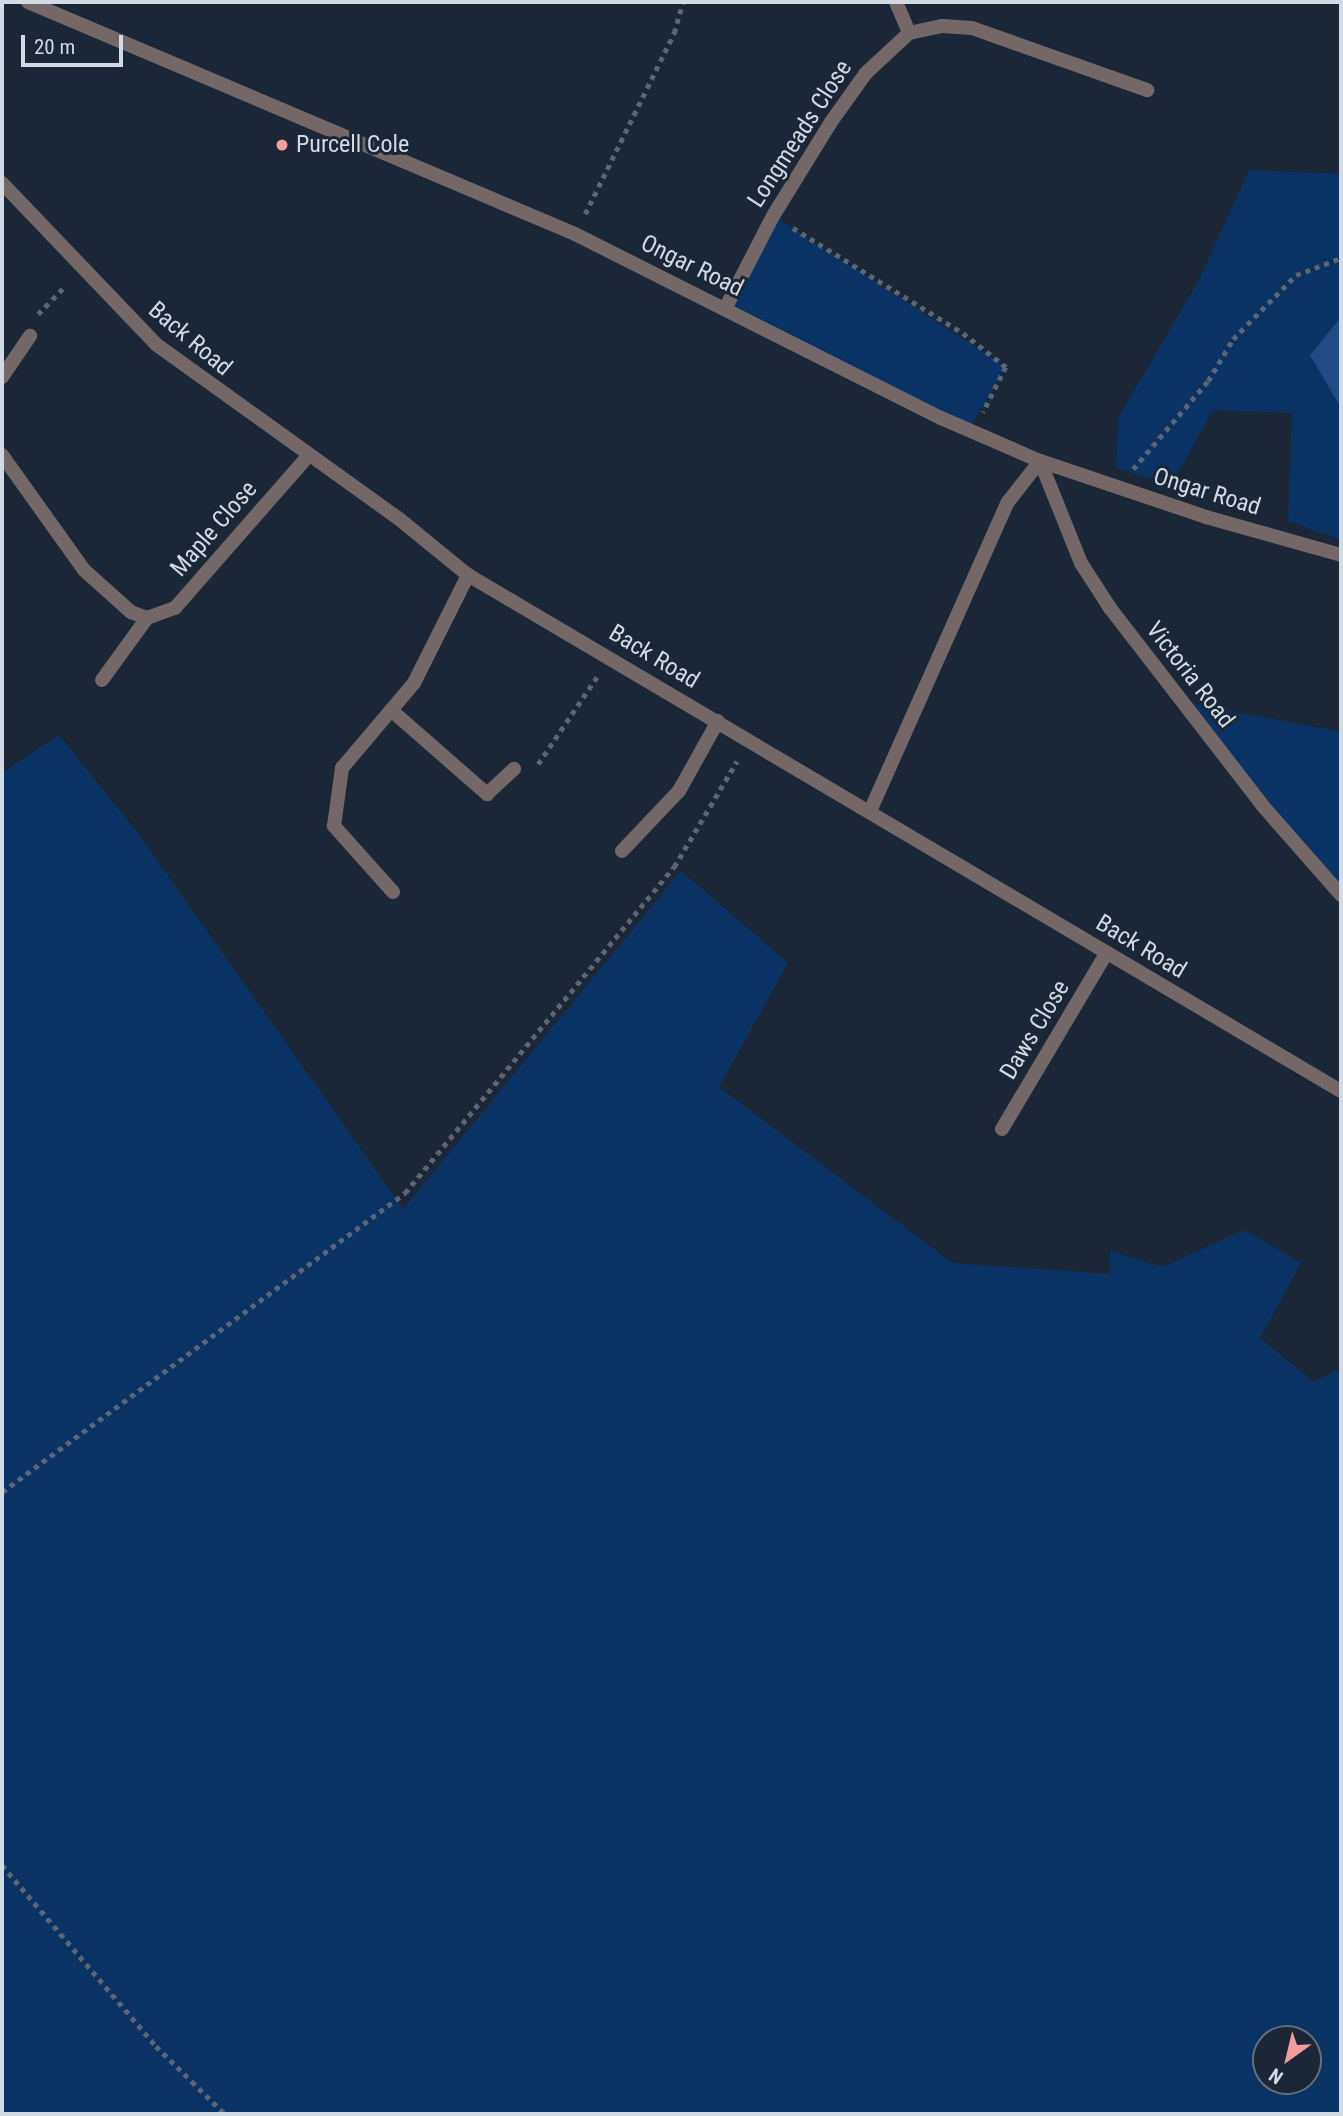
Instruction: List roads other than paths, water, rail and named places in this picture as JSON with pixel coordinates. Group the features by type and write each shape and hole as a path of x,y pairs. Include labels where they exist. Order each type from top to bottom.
{"street":[{"name":"Ongar Road","path":"28,2 575,234 726,307 973,433 1040,461 1115,487 1341,555"},
{"path":"896,2 909,33 942,26 972,28 1147,90"},
{"name":"Longmeads Close","path":"726,307 773,216 866,73 909,33"},
{"name":"Back Road","path":"2,183 157,345 307,457 398,518 468,575 871,809 952,864 1023,901 1106,954 1341,1091"},
{"path":"2,377 30,336"},
{"path":"2,455 84,570 131,612 147,618 102,680"},
{"name":"Maple Close","path":"147,618 175,608 307,457"},
{"path":"871,809 1008,502 1040,461"},
{"name":"Victoria Road","path":"1040,461 1075,551 1110,608 1262,805 1341,895"},
{"path":"393,892 334,826 342,768 414,683 468,575"},
{"path":"391,710 487,794 514,769"},
{"path":"622,851 679,790 718,721"},
{"name":"Daws Close","path":"1002,1129 1106,954"}],"place":[{"name":"Purcell Cole","path":"282,145"}]}
